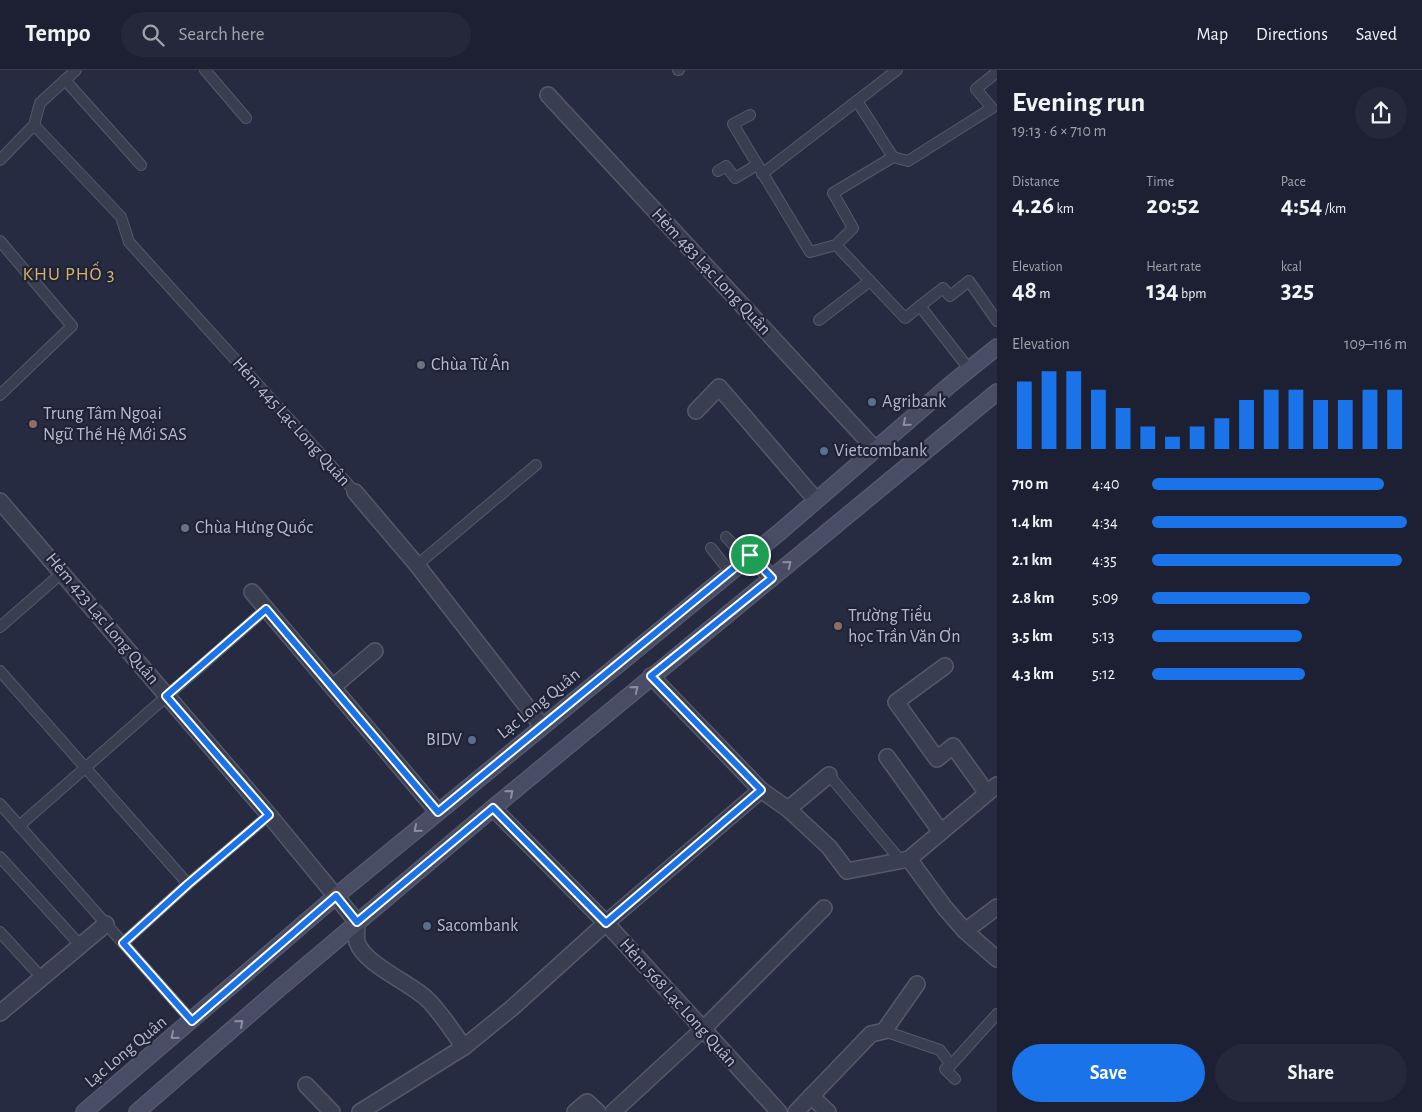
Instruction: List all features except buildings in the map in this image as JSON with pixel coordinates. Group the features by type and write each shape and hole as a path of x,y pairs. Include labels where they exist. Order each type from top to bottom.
{"main road":[{"name":"Lạc Long Quân","path":"84,1112 336,896 730,572 997,347"},
{"path":"137,1112 357,922 493,808 997,392"},
{"path":"748,557 772,578"}],"street":[{"name":"Hẻm 483 Lạc Long Quân","path":"548,95 875,449"},
{"path":"696,411 719,387 816,500"},
{"name":"Hẻm 445 Lạc Long Quân","path":"355,492 417,565 542,726"},
{"name":"Hẻm 423 Lạc Long Quân","path":"0,501 63,572 357,922"},
{"path":"252,592 438,812"},
{"path":"333,687 375,651"},
{"path":"651,676 761,790 788,809 829,847 847,871 905,860 992,789 953,746 937,759 896,702 945,666"},
{"path":"887,757 941,832"},
{"path":"788,809 829,775"},
{"path":"360,1112 464,1047 512,1008 606,923 761,790"},
{"name":"Hẻm 568 Lạc Long Quân","path":"493,808 606,923 779,1112"},
{"path":"905,860 965,931 997,959"},
{"path":"965,931 997,907"},
{"path":"613,1112 702,1030 824,908"},
{"path":"357,922 357,940 360,946 390,974 424,996 464,1047"},
{"path":"0,1013 106,924"},
{"path":"796,1112 871,1034 884,1030 917,984"},
{"path":"306,1086 332,1112"},
{"path":"812,1096 828,1112"},
{"path":"575,1112 587,1102 598,1112"}],"lane":[{"path":"0,160 34,125 40,103 76,70"},
{"path":"205,70 246,118"},
{"path":"718,171 726,166 735,178 759,169 857,101 897,70"},
{"path":"857,101 893,157 908,161 992,108 976,89 997,72"},
{"path":"65,80 140,166"},
{"path":"750,115 733,124 810,252 836,245 854,228 833,193 893,157"},
{"name":"Hẻm 445 Lạc Long Quân","path":"34,125 121,217 129,242 355,492"},
{"path":"0,241 72,326 0,395"},
{"path":"836,245 904,318 943,288 950,296 969,281 997,321"},
{"path":"819,320 870,281"},
{"path":"920,306 969,369"},
{"path":"417,565 536,465"},
{"path":"726,537 748,557"},
{"path":"711,548 730,572"},
{"path":"0,627 63,572"},
{"path":"19,826 266,609"},
{"path":"0,671 188,884"},
{"path":"829,775 905,860"},
{"path":"0,804 192,1021"},
{"path":"123,943 188,884 269,815"},
{"path":"0,857 81,946"},
{"path":"0,932 42,978"},
{"path":"955,1079 945,1069 951,1065 997,1014"},
{"path":"884,1030 940,1050 951,1065"}],"place":[{"name":"Chùa Từ Ân","path":"421,365"},
{"name":"Agribank","path":"872,402"},
{"name":"Trung Tâm Ngoại Ngữ Thế Hệ Mới SAS","path":"33,424"},
{"name":"Vietcombank","path":"824,451"},
{"name":"Chùa Hưng Quốc","path":"185,528"},
{"name":"Trường Tiểu học Trần Văn Ơn","path":"838,626"},
{"name":"BIDV","path":"472,740"},
{"name":"Sacombank","path":"427,926"}],"district":[{"name":"KHU PHỐ 3","path":"69,274"}],"route":[{"path":"750,555 772,578 651,676 761,790 606,923 493,808 357,922 336,896 192,1021 123,943 188,884 269,815 166,696 266,609 438,812 750,555"}]}
